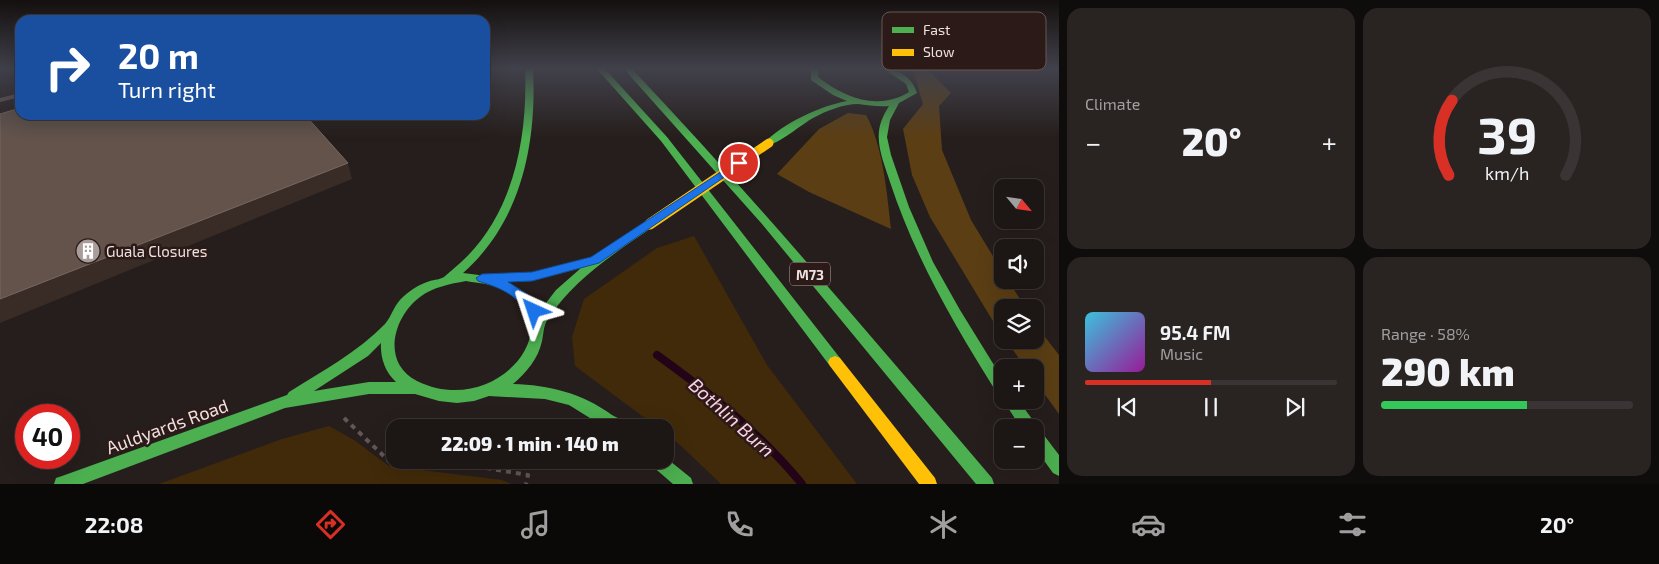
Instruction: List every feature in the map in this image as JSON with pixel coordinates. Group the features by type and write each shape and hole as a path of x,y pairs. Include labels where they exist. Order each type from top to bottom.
{"main road":[{"path":"449,279 472,259 488,239 508,196 525,142 531,92"},
{"name":"M73","path":"621,92 664,139 929,484"},
{"name":"M73","path":"649,92 697,142 782,240 986,484"},
{"path":"807,116 821,99 821,92"},
{"path":"831,92 839,96 864,102"},
{"path":"538,324 553,299 594,260 650,224 807,116 837,104 864,102 895,103 904,101 913,94 912,92"},
{"path":"895,103 888,114 883,132 898,193 908,221 931,271 994,376"},
{"path":"594,260 532,276 449,279 429,286 410,297 396,311 387,329 385,345 389,362 399,376 414,388 432,395 452,398 473,396 493,391 527,388 552,391 572,397 607,419"},
{"path":"482,278 498,282 513,289 525,299 534,311 538,324 538,343 529,362 514,378 493,391"},
{"name":"Auldyards Road","path":"285,402 363,352 387,329"},
{"name":"Auldyards Road","path":"62,484 285,402 369,388 414,388"},
{"path":"1044,447 1059,468"},
{"path":"668,469 685,484"}],"lane":[{"path":"0,100 15,96"}],"path":[{"path":"338,416 346,418 389,461 450,462 528,475 526,484"}],"shaded area":[{"path":"919,92 951,93 939,106 942,150 971,220 994,258 994,289 1014,289 1020,299 994,299 994,323 930,217 912,175 903,129 923,104"},
{"path":"848,113 866,115 872,127 883,170 891,229 809,192 777,174 819,129"},
{"path":"694,236 767,365 857,484 721,484 674,440 674,419 646,419 575,366 572,337 584,299 657,248"},
{"path":"1044,336 1059,355 1059,414 1044,393 1044,359 1019,359 1012,349 1044,349"},
{"path":"329,426 354,440 386,464 386,469 413,469 502,480 511,484 159,484 282,439"}],"building":[{"name":"Guala Closures","path":"15,110 15,120 309,120 348,163 0,299 0,114"}],"waterway":[{"name":"Bothlin Burn","path":"657,355 696,384 752,431 802,484"}],"traffic: fast":[{"path":"449,279 487,241 508,202 516,181 527,136 530,92"},
{"path":"621,92 664,139 835,362"},
{"path":"649,92 766,221 986,484"},
{"path":"834,92 862,103 876,104 889,104 901,100 913,92"},
{"path":"769,143 810,116 832,107 857,102"},
{"path":"895,103 885,124 883,137 886,155 904,207 927,262 970,339 994,376"},
{"path":"538,324 561,293 574,280 650,224"},
{"path":"492,278 532,277 587,262"},
{"path":"466,277 499,283 517,293 528,304 535,318 537,334 532,351 520,370 506,381 491,389 457,396 439,395 422,391 407,383 396,374 390,362 387,350 391,324 406,301 416,293 434,284 466,277"},
{"path":"294,396 363,352 387,329"},
{"path":"62,484 285,402 369,388 415,388"},
{"path":"493,391 545,392 588,407 606,419"},
{"path":"1016,409 1024,419"},
{"path":"1044,447 1059,468"},
{"path":"668,469 685,484"}],"traffic: slow":[{"path":"650,224 769,143"},
{"path":"835,362 929,484"}],"place":[{"name":"Guala Closures","path":"88,251"}],"route":[{"path":"534,311 525,299 513,289 498,282 482,278 509,278 552,273 594,260 625,242 739,163"}]}
